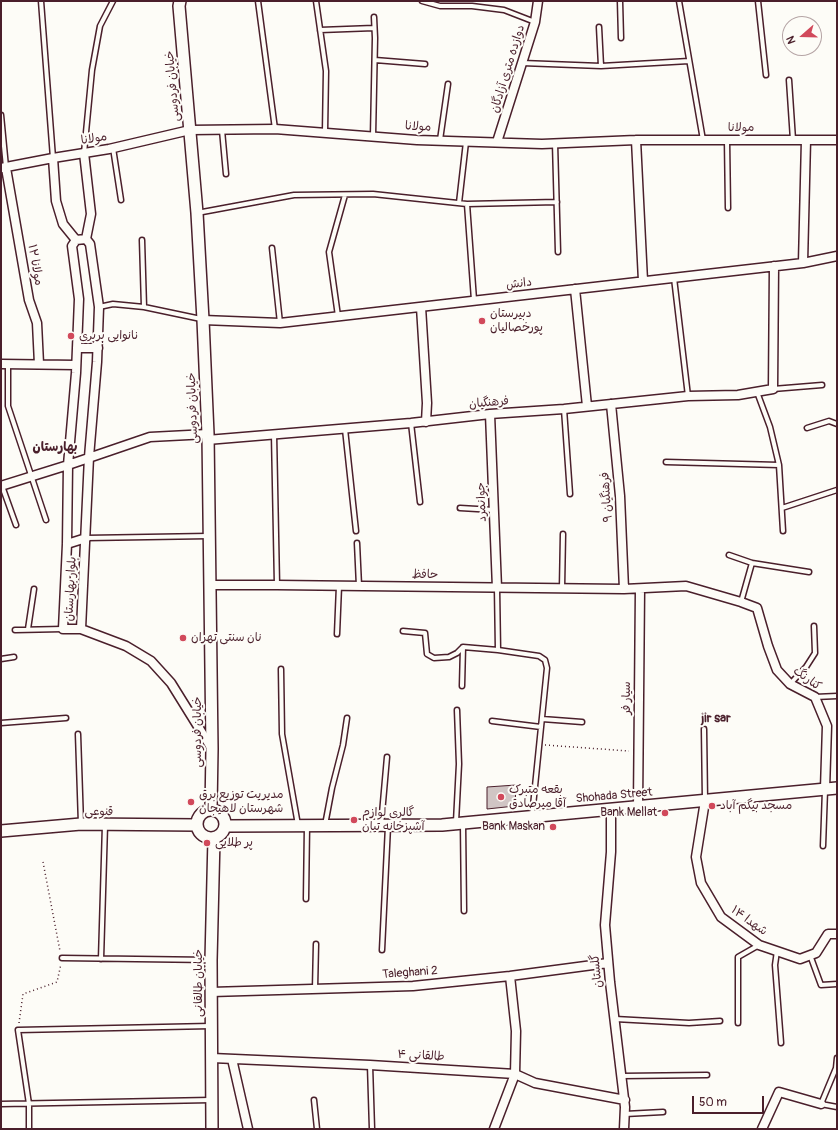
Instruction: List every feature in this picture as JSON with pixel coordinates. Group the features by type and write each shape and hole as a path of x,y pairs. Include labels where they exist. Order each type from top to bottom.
{"main road":[{"name":"خیابان فردوسی","path":"179,3 197,213 208,437 212,749 211,810"},
{"name":"Shohada Street","path":"225,826 384,826 459,824 837,788"},
{"path":"211,810 216,811 223,816 225,826 222,834 214,838 202,835 198,825 200,816 211,810"},
{"name":"قنوعی","path":"1,831 81,824 198,825"},
{"name":"خیابان طالقانی","path":"212,1129 211,960 214,838"}],"street":[{"name":"دوازده متری آزادگان","path":"497,142 535,22 538,1"},
{"name":"مولانا","path":"3,168 113,148 190,130 275,129 440,140 555,143 727,139 837,140"},
{"path":"636,140 643,281"},
{"path":"803,263 806,140"},
{"path":"53,158 56,201 63,224 76,240 86,239 91,214 84,153"},
{"name":"مولانا ۱۲","path":"3,168 29,300 37,323 39,364"},
{"name":"بلوار بهارستان","path":"76,240 72,246 79,299 76,365 68,465 67,544 63,629 81,629 89,457 98,348 99,307 90,244 86,239"},
{"name":"دانش","path":"203,320 280,323 803,263 837,256"},
{"path":"773,389 774,266"},
{"path":"575,289 587,406"},
{"path":"421,307 427,403 426,422"},
{"path":"77,348 98,348"},
{"path":"4,364 76,365"},
{"name":"فرهنگیان","path":"68,465 150,437 208,437 345,429 688,396 738,395 773,389"},
{"name":"فرهنگیان ۹","path":"611,404 620,496 624,589"},
{"name":"جوانمرد","path":"490,414 497,588"},
{"path":"2,486 68,465"},
{"path":"67,544 86,538"},
{"name":"حافظ","path":"210,585 624,589 686,586 741,602"},
{"name":"سیار فر","path":"638,807 640,589"},
{"name":"کنارنگ","path":"741,602 757,608 777,670 790,684 815,697 827,726 825,789"},
{"path":"81,629 126,646 151,661 171,683 212,749"},
{"name":"شهدا ۱۴","path":"705,800 696,857 701,883 721,917 759,945 800,959 810,955"},
{"name":"گلستان","path":"611,809 612,852 605,925 608,963 625,1100 624,1129"},
{"path":"810,955 816,953 828,934 837,934"},
{"name":"Taleghani 2","path":"212,992 412,986 510,976 608,963"},
{"path":"494,1129 515,1074 516,1031 510,976"},
{"name":"طالقانی ۴","path":"212,1058 370,1065 515,1074 535,1083 625,1100"},
{"path":"232,1059 248,1129"},
{"path":"762,1129 779,1092 821,1104"}],"lane":[{"path":"41,1 53,158"},
{"path":"84,153 92,70 100,26 113,1"},
{"path":"258,1 275,129"},
{"path":"316,1 326,70 324,133"},
{"path":"422,1 440,6 472,6 504,10 535,22"},
{"path":"620,1 621,38"},
{"path":"679,1 702,140"},
{"path":"758,1 766,75"},
{"path":"373,136 375,60 374,17"},
{"path":"599,27 601,66"},
{"path":"320,30 374,28"},
{"path":"375,60 425,64"},
{"path":"522,63 601,66 689,61"},
{"path":"789,80 793,140"},
{"path":"440,140 448,84"},
{"path":"1,115 3,168"},
{"path":"222,130 226,174"},
{"path":"727,139 728,208"},
{"path":"459,203 466,141"},
{"path":"555,143 558,252"},
{"path":"113,148 121,200"},
{"path":"197,213 294,196 373,194 467,204 557,202"},
{"path":"338,316 330,252 345,195"},
{"path":"467,204 474,301"},
{"path":"142,240 144,307"},
{"path":"272,248 280,323"},
{"path":"674,278 688,396"},
{"path":"99,307 114,304 144,307 203,320"},
{"path":"4,364 8,406 46,520"},
{"path":"773,389 822,386"},
{"path":"757,392 770,427 779,465 783,531"},
{"path":"564,409 570,494"},
{"path":"807,428 829,421 837,424"},
{"path":"411,423 420,502"},
{"path":"345,429 356,531"},
{"path":"274,434 277,585"},
{"path":"666,462 779,465"},
{"path":"2,486 16,525"},
{"path":"782,508 837,490"},
{"path":"460,508 494,510"},
{"path":"562,588 563,534"},
{"path":"86,538 209,536"},
{"path":"357,544 359,586"},
{"path":"729,555 752,563 809,572"},
{"path":"741,602 752,563"},
{"path":"337,634 339,586"},
{"path":"497,588 498,650"},
{"path":"28,629 34,590"},
{"path":"790,684 806,667 815,653 814,626"},
{"path":"15,630 63,629"},
{"path":"403,631 425,633 427,654 434,658 449,657 457,653 463,647 539,656 544,660 547,668 532,817"},
{"path":"462,686 463,647"},
{"path":"1,659 14,658"},
{"path":"281,669 282,734 302,826 306,899"},
{"path":"815,697 837,696"},
{"path":"457,710 459,824 464,911"},
{"path":"1,723 66,718"},
{"path":"325,826 332,788 343,745 347,718"},
{"path":"542,719 582,722"},
{"path":"492,721 541,727"},
{"path":"704,729 705,800"},
{"path":"78,734 81,824"},
{"path":"382,950 384,826 387,757"},
{"path":"823,846 825,789"},
{"path":"100,959 105,825"},
{"path":"315,989 316,944"},
{"path":"738,1024 738,957 759,945"},
{"path":"777,951 776,965 781,1043"},
{"path":"810,955 821,985 837,984"},
{"path":"62,958 211,960"},
{"path":"615,1019 689,1023 720,1021"},
{"path":"29,1129 29,1104 18,1030 212,1026"},
{"path":"837,1058 836,1068 821,1104 837,1107"},
{"path":"370,1065 372,1129"},
{"path":"622,1076 707,1075"},
{"path":"1,1104 212,1100"},
{"path":"314,1100 317,1129"},
{"path":"625,1114 663,1112"}],"path":[{"path":"539,745 639,752"},
{"path":"18,1030 23,994 57,982 62,958 43,862"}],"building":[{"name":"بقعه متبرک آقا میرصادق","path":"516,785 515,806 487,809 487,787"}],"place":[{"name":"دبیرستان پورخصالیان","path":"482,321"},
{"name":"نانوایی بربری","path":"71,336"},
{"name":"نان سنتی تهران","path":"183,638"},
{"name":"بقعه متبرک آقا میرصادق","path":"501,797"},
{"name":"مدیریت توزیع برق شهرستان لاهیجان","path":"191,802"},
{"name":"مسجد بیگم آباد","path":"712,806"},
{"name":"Bank Mellat","path":"665,813"},
{"name":"گالری لوازم آشپزخانه تیان","path":"354,820"},
{"name":"Bank Maskan","path":"553,827"},
{"name":"پر طلایی","path":"207,843"}],"district":[{"name":"بهارستان","path":"55,448"},
{"name":"jir sar","path":"716,719"}]}
